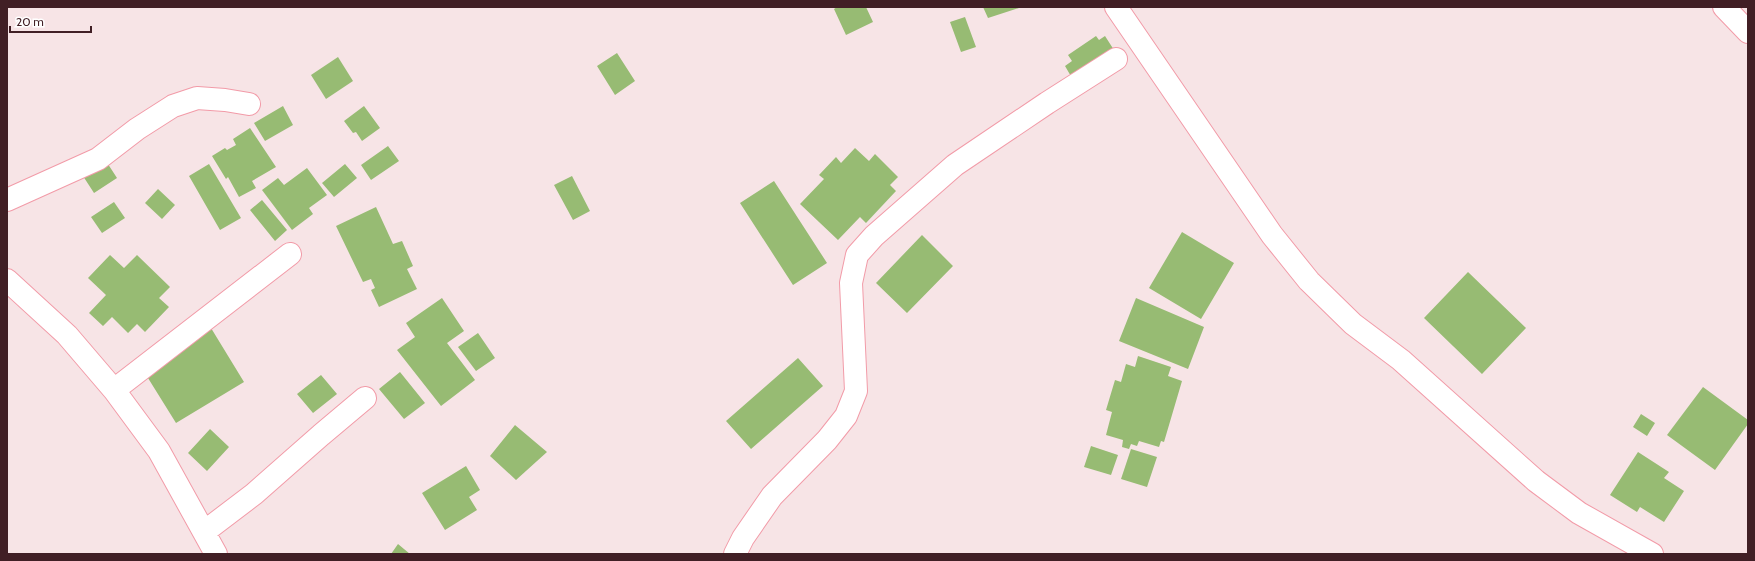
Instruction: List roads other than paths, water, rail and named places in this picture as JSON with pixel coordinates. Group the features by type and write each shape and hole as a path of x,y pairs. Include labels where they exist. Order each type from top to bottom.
{"street":[{"path":"1116,7 1272,235 1309,281 1353,324 1401,360 1536,481 1580,512 1652,554"},
{"path":"1724,7 1748,32"},
{"path":"735,554 743,538 772,496 828,440 846,416 856,391 851,283 857,254 874,236 955,165 1116,59"},
{"path":"7,200 98,159 137,129 173,106 197,98 225,100 249,104"},
{"path":"114,390 290,254"},
{"path":"7,280 67,336 114,390 159,451 216,554"},
{"path":"204,532 254,494 365,398"}]}
